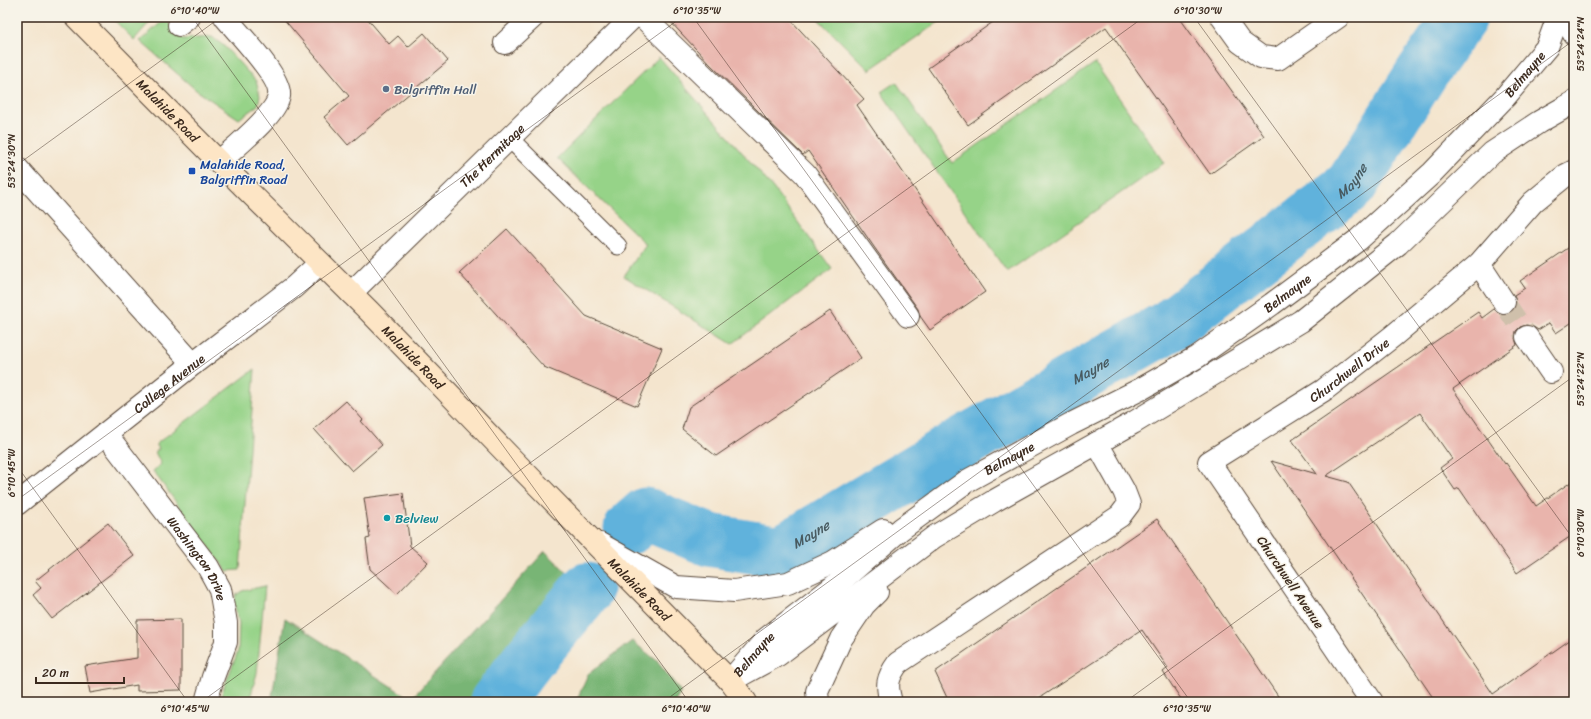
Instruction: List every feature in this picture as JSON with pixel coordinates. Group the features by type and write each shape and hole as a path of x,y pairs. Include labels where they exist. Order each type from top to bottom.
{"main road":[{"name":"Malahide Road","path":"76,17 351,293 730,681 746,702"}],"street":[{"path":"219,162 269,116 276,106 280,94 272,73 224,17"},
{"path":"505,43 532,17"},
{"name":"The Hermitage","path":"351,293 632,17"},
{"path":"643,17 805,174 908,316"},
{"path":"1222,17 1240,42 1261,57 1278,59 1338,17"},
{"name":"Belmayne","path":"730,681 766,639 842,580 901,529 967,481 1071,424 1141,389 1197,358 1358,240 1431,174 1505,97 1547,47 1558,17"},
{"path":"1568,17 1570,27 1574,34"},
{"name":"Belmayne","path":"730,681 778,655 934,537 994,501 1133,423 1301,321 1398,244 1492,153 1539,122 1574,102"},
{"path":"17,168 193,364"},
{"name":"Churchwell Drive","path":"1209,462 1324,390 1394,336 1479,264 1533,202 1566,175 1574,171"},
{"name":"College Avenue","path":"17,504 193,364 294,287 320,263"},
{"path":"1479,264 1504,302"},
{"path":"1527,337 1551,372"},
{"name":"Washington Drive","path":"106,434 208,566 220,589 226,623 226,642 213,677 206,702"},
{"path":"891,702 887,688 890,675 898,663 1120,516 1129,504 1124,490 1097,443"},
{"name":"Churchwell Avenue","path":"1209,462 1372,702"},
{"path":"592,540 676,587 734,591 788,583 833,562 896,521 967,481"},
{"path":"818,702 817,690 838,645 864,605 934,537"}],"lane":[{"path":"509,138 618,246"}],"green space":[{"path":"111,17 154,17 134,40"},
{"path":"816,17 946,17 869,70"},
{"path":"165,19 183,39 212,37 224,46 256,81 260,96 258,105 239,119 196,90 140,41"},
{"path":"659,57 773,188 832,269 732,344 624,276 646,244 557,158"},
{"path":"1095,63 1164,163 1007,272 881,92 896,82 952,163"},
{"path":"255,369 240,570 227,571 153,471 161,464 155,452 159,449 156,444"},
{"path":"545,551 595,600 592,609 518,702 271,702 285,618 411,699"},
{"path":"265,586 257,673 249,702 221,702 222,693 238,651 239,623 234,603 236,595 242,591"},
{"path":"632,641 656,660 681,692 675,702 576,702 588,674"}],"building":[{"path":"282,17 366,17 389,44 398,36 408,47 424,33 448,61 348,145 324,117 349,96"},
{"path":"666,17 788,17 864,99 857,105 985,292 930,330 920,316 918,309 808,151 803,155 710,64"},
{"path":"1000,17 1179,17 1264,136 1210,174 1106,27 968,125 928,68"},
{"path":"507,229 586,316 662,348 637,406 544,367 459,273"},
{"path":"1574,244 1574,321 1556,333 1549,323 1538,330 1532,326 1526,325 1520,327 1516,331 1515,338 1517,345 1453,389 1536,506 1574,480 1574,534 1517,573 1459,488 1455,490 1440,468 1452,459 1420,413 1326,476 1348,482 1493,694 1574,637 1574,702 1436,702 1271,461 1317,474 1292,440 1478,312 1482,318 1494,309 1499,313 1504,314 1511,312 1515,307 1516,302 1514,295 1525,288 1520,281"},
{"path":"830,311 861,358 716,456 682,429 689,407"},
{"path":"346,401 382,445 352,471 314,429"},
{"name":"Belview","path":"403,493 410,546 428,562 397,594 370,569 366,539 370,538 364,498"},
{"path":"1157,519 1282,702 1183,702 1163,672 1168,668 1142,630 1033,702 949,702 935,672"},
{"path":"108,523 134,556 52,619 33,595 41,588 35,581"},
{"path":"181,619 181,690 137,691 137,685 90,693 85,666 137,658 137,620"}],"waterway":[{"name":"Mayne","path":"630,528 646,514 709,540 781,552 959,445 1172,324 1351,185 1423,71 1461,17"},
{"name":"Mayne","path":"496,702 529,659 587,589"}],"tunnel":[{"path":"1504,302 1527,337"}],"place":[{"name":"Balgriffin Hall","path":"386,89"},
{"name":"Malahide Road, Balgriffin Road","path":"192,171"},
{"name":"Belview","path":"387,518"}]}
